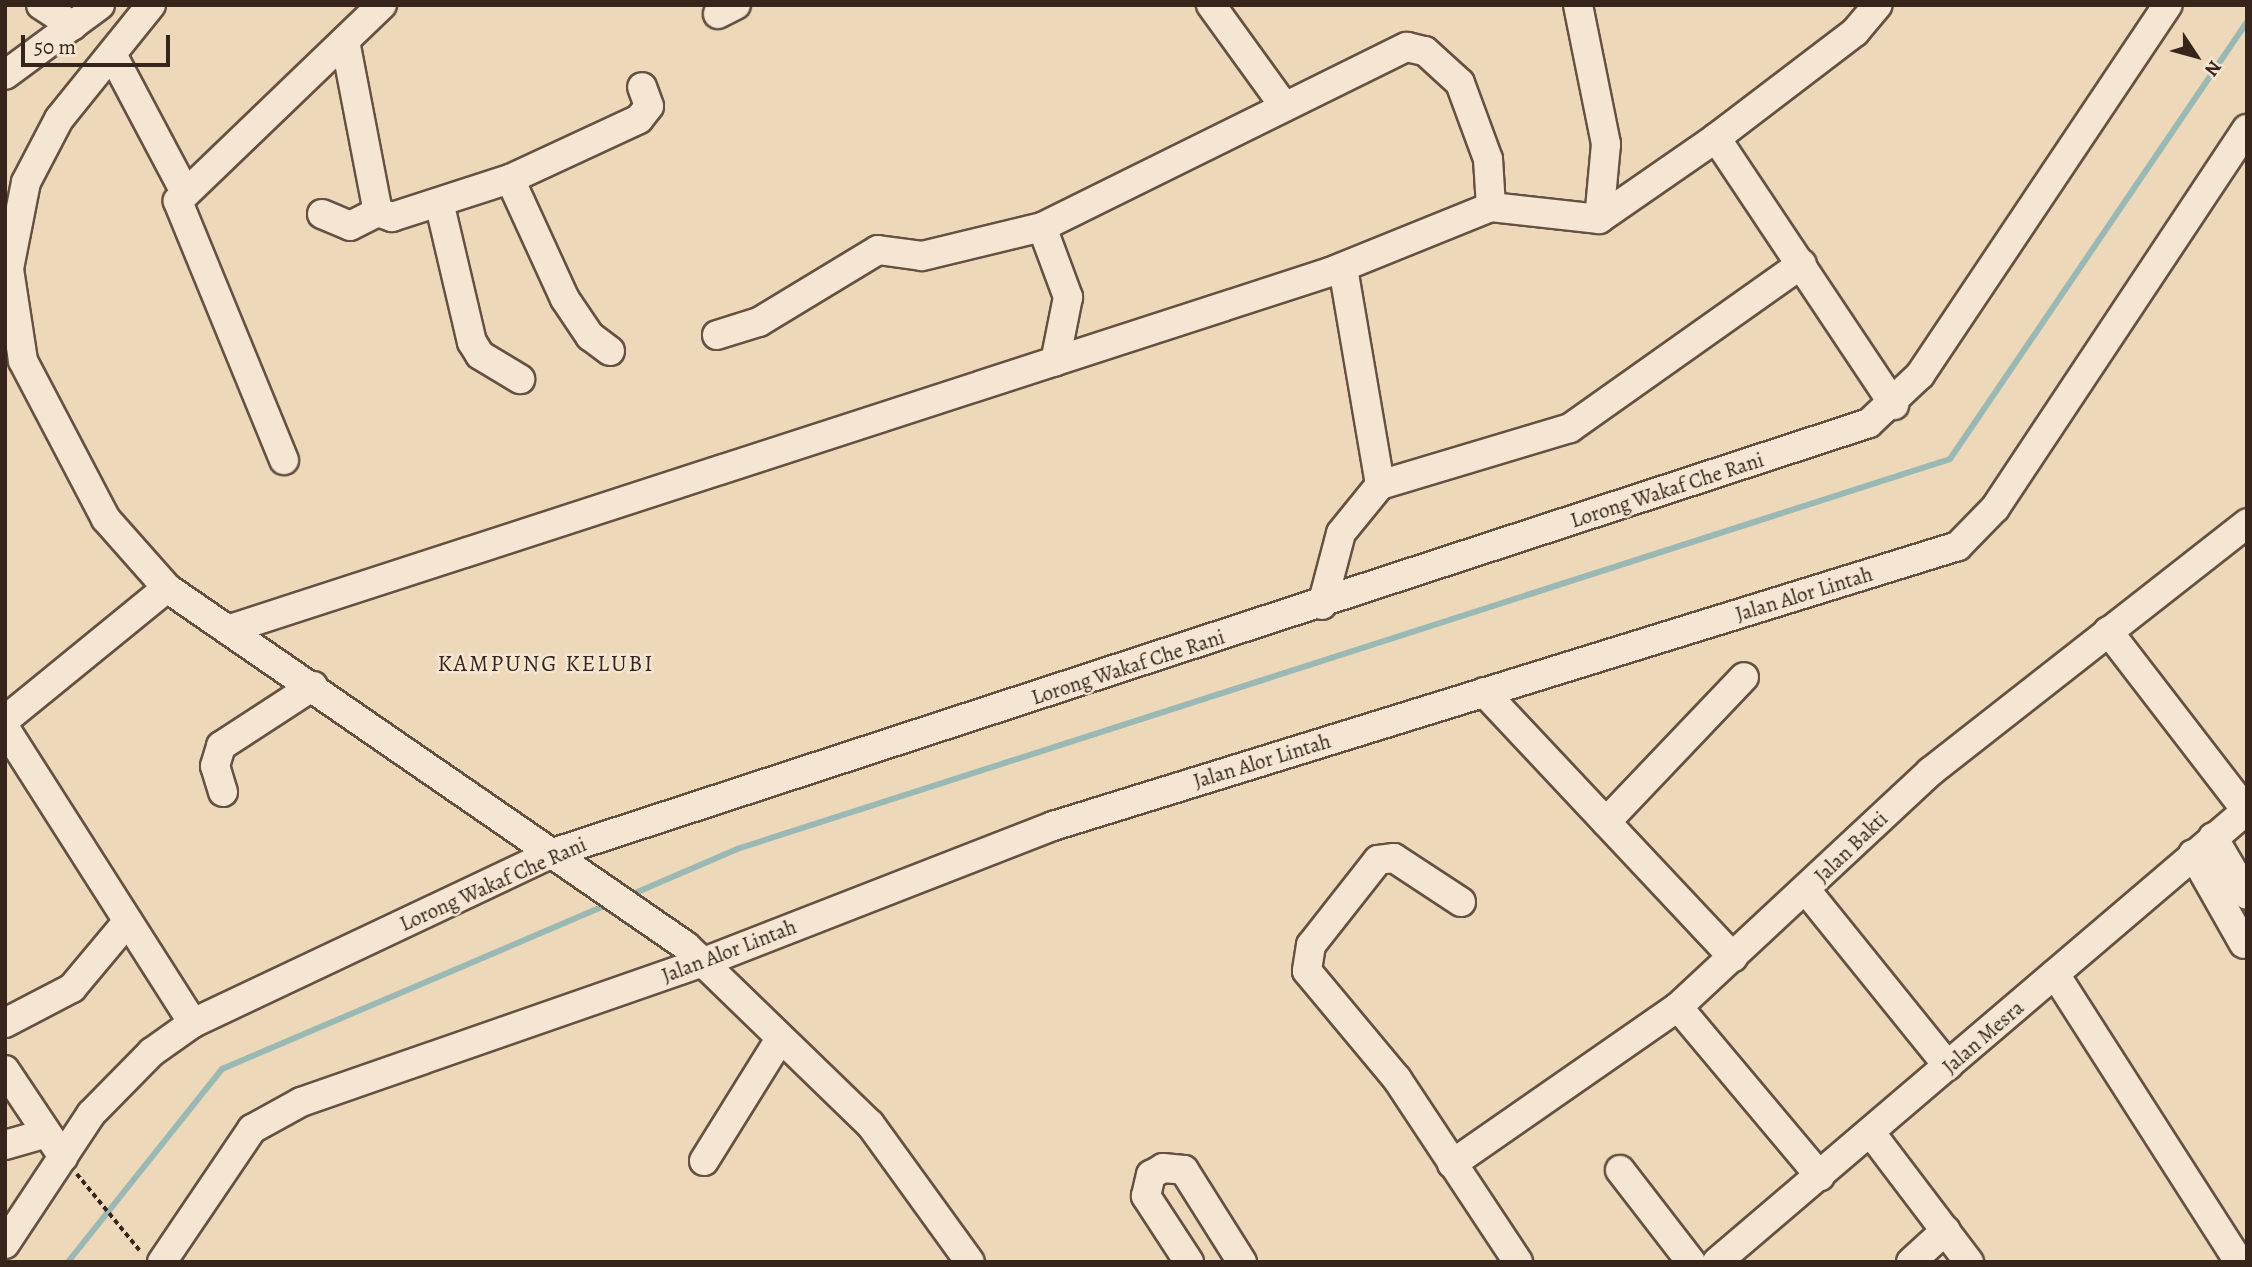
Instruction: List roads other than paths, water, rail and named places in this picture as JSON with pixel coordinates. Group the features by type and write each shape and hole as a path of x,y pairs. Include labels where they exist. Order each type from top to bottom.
{"street":[{"path":"41,5 73,26"},
{"path":"5,75 100,5"},
{"path":"151,5 113,56 59,119 26,181 13,226 10,303 23,361 48,417 106,519 167,588 313,685 580,870 695,954 888,1144 970,1262"},
{"path":"284,460 179,207 184,190 382,5"},
{"path":"1211,5 1282,103"},
{"path":"1578,5 1606,144 1599,219"},
{"path":"230,629 1343,268 1411,235 1491,207 1599,219 1716,138 1855,32 1878,5"},
{"name":"Lorong Wakaf Che Rani","path":"5,1244 91,1114 152,1052 193,1023 553,853 1322,605 1869,424 1894,405 2168,5"},
{"path":"345,41 378,212"},
{"path":"717,335 759,322 878,250 922,256 1042,227 1282,103 1390,51 1425,51 1460,83 1474,113 1488,159 1491,207"},
{"path":"113,56 184,190"},
{"path":"322,214 349,226 378,212 392,217 440,206 510,179 644,116 649,106 642,87"},
{"name":"Jalan Alor Lintah","path":"162,1262 252,1129 301,1102 695,954 1053,826 1958,546 1996,508 2247,129"},
{"path":"1716,138 1894,405"},
{"path":"510,179 565,299 590,336 610,351"},
{"path":"440,206 472,342 480,355 520,379"},
{"path":"1042,227 1068,297 1055,362"},
{"path":"1322,605 1341,533 1380,485 1570,428 1802,264"},
{"path":"1343,268 1380,485"},
{"name":"Jalan Bakti","path":"1452,1164 1678,1007 1930,772 2247,523"},
{"path":"5,720 167,588"},
{"path":"2108,631 2247,810"},
{"path":"1606,822 1744,677"},
{"path":"223,792 215,766 221,746 313,685"},
{"path":"1484,692 1732,957"},
{"path":"5,728 193,1023"},
{"name":"Jalan Mesra","path":"1717,1262 1820,1177 2247,810"},
{"path":"2203,846 2247,895"},
{"path":"2203,846 2244,944"},
{"path":"1461,902 1394,858 1378,859 1306,959 1312,983 1397,1079 1518,1262"},
{"path":"1806,890 1948,1066"},
{"path":"5,1023 72,988 128,921"},
{"path":"2055,974 2239,1262"},
{"path":"1678,1007 1820,1177"},
{"path":"704,1161 780,1039"},
{"path":"5,1070 43,1134 63,1157"},
{"path":"1871,1133 1969,1262"},
{"path":"5,1146 43,1134"},
{"path":"1189,1262 1146,1196 1144,1187 1163,1168 1184,1170 1242,1262"},
{"path":"1620,1170 1691,1262"},
{"path":"1912,1262 1946,1230"}],"waterway":[{"path":"628,896 737,849 1950,459 2247,22"},
{"path":"68,1262 222,1069 611,903"}],"district":[{"name":"KAMPUNG KELUBI","path":"546,664"}]}
